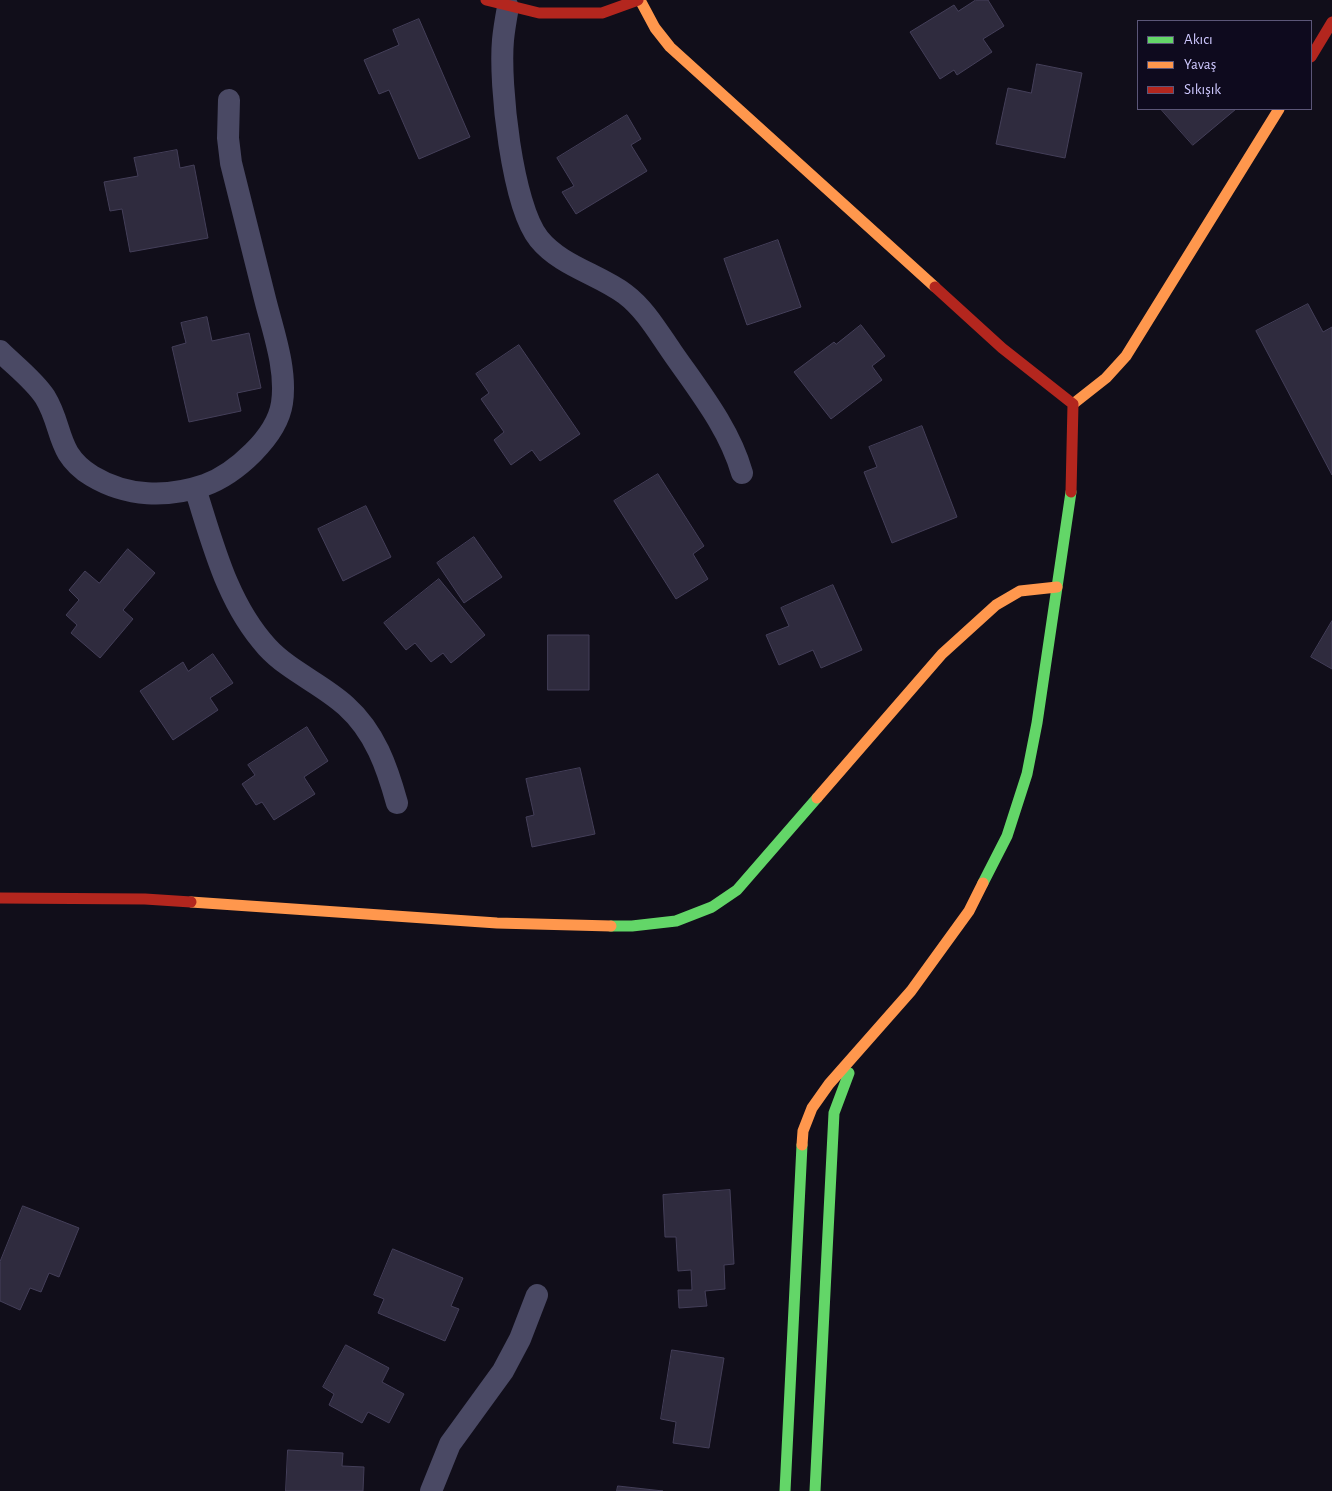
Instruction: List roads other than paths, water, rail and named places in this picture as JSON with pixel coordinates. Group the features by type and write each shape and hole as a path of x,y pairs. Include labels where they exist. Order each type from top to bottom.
{"street":[{"path":"486,0 491,3 539,13 602,13 640,0 655,28 670,47 1002,348 1073,404"},
{"path":"508,7 503,41 504,89 513,160 523,207 539,239 569,263 625,294 645,313 717,416 737,456 742,473"},
{"path":"1312,55 1332,22"},
{"path":"0,351 45,397 68,455 92,475 122,490 153,494 182,493 221,479 249,456 271,430 282,404 281,375 274,336 231,163 228,138 229,100"},
{"path":"1073,404 1106,378 1126,356 1278,110"},
{"path":"785,1491 803,1131 812,1108 829,1084 911,992 969,911 1007,836 1027,774 1057,587 1072,486 1073,404"},
{"path":"195,488 221,569 236,604 268,647 347,706 368,732 384,760 397,803"},
{"path":"0,898 145,899 497,923 632,926 676,921 712,908 737,890 942,654 996,605 1020,591 1057,587"},
{"path":"815,1491 834,1113 856,1055"},
{"path":"431,1491 450,1444 507,1363 520,1339 538,1295"}]}
